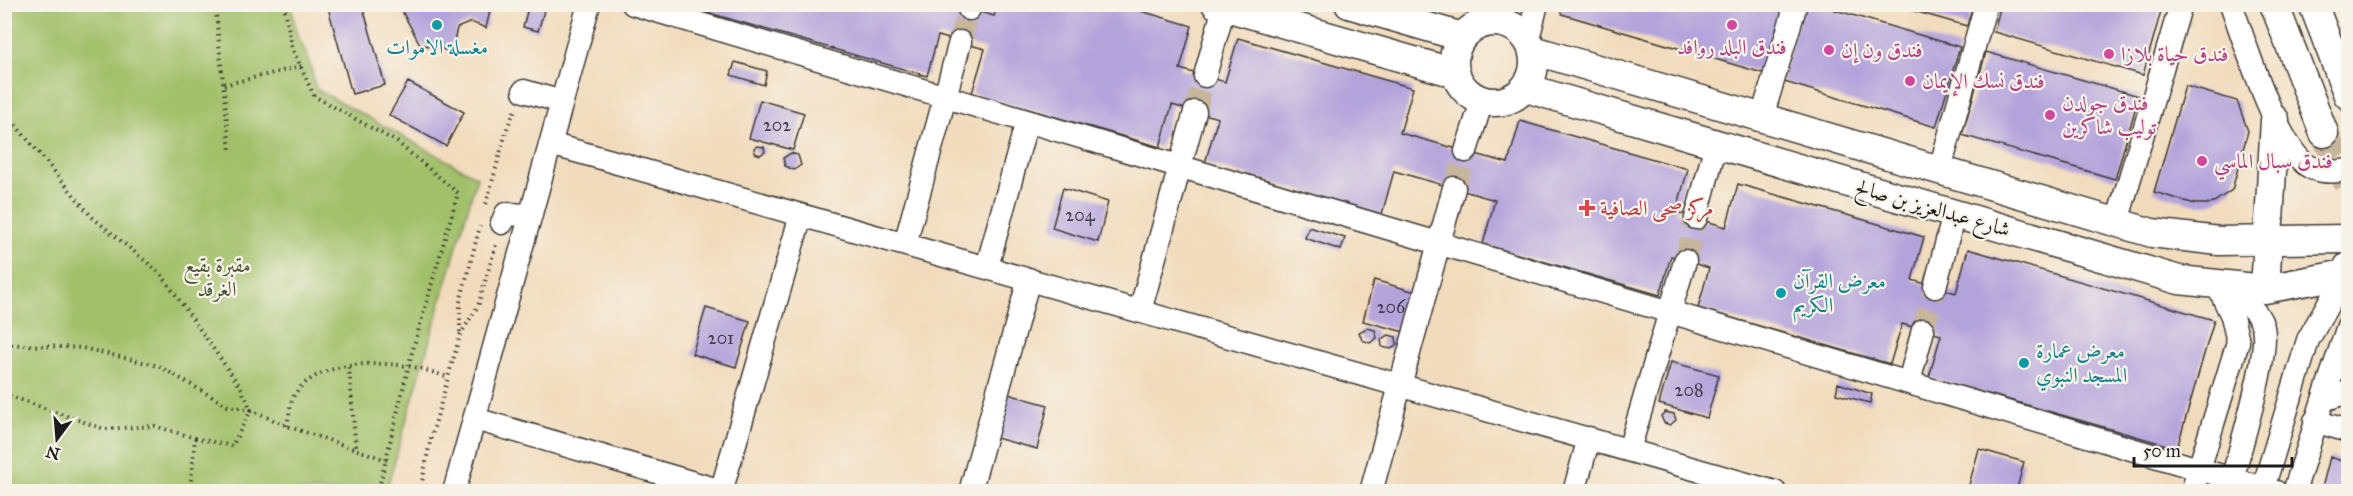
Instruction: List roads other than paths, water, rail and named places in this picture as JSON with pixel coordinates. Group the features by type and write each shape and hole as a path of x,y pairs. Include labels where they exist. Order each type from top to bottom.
{"main road":[{"path":"1348,4 1462,37 1455,54 1455,73 1461,85 1482,101 1494,103 1506,101 1526,88 1535,63 1530,44"},
{"path":"2274,4 2324,133"},
{"path":"2313,4 2349,95"},
{"path":"1220,6 1455,73"},
{"name":"شارع عبدالعزيز بن صالح","path":"1462,37 1489,13 1514,26 1530,44 1762,117 2152,233 2219,241 2349,240"},
{"name":"شارع عبدالعزيز بن صالح","path":"1526,88 2179,280 2265,289 2347,271"},
{"path":"2265,289 2275,120"}],"street":[{"path":"454,492 589,4"},
{"path":"1530,44 1537,4"},
{"path":"1762,117 1796,4"},
{"path":"1940,169 1986,4"},
{"path":"2117,222 2181,4"},
{"path":"2231,4 2275,120 2290,149 2310,168 2334,172 2349,170"},
{"path":"647,6 1671,312 2270,487 2308,340 2347,271"},
{"path":"1205,76 1220,6"},
{"path":"905,244 960,42"},
{"path":"524,91 562,102"},
{"path":"1466,151 1482,101"},
{"path":"1140,311 1195,112"},
{"path":"987,267 1027,121"},
{"path":"550,144 1775,492"},
{"path":"1696,218 1716,144"},
{"path":"1371,492 1454,188"},
{"path":"502,223 507,214 531,215"},
{"path":"1935,287 1954,214"},
{"path":"475,419 723,491 801,215"},
{"path":"1629,450 1685,261"},
{"path":"970,492 1029,279"},
{"path":"2217,284 2245,300 2263,326"},
{"path":"2192,492 2238,342 2232,316 2217,284"},
{"path":"2234,473 2264,345 2265,289"},
{"path":"2294,492 2315,421 2347,328"},
{"path":"1909,382 1923,330"},
{"path":"2323,400 2349,392"},
{"path":"2315,421 2349,431"},
{"path":"1574,492 1589,438"}],"tunnel":[{"path":"960,42 969,9"},
{"path":"1195,112 1205,76"},
{"path":"2324,133 2348,184"},
{"path":"1454,188 1466,151"},
{"path":"1685,261 1696,218"},
{"path":"1923,330 1935,287"}],"place":[{"name":"مغسلة الاموات","path":"437,25"},
{"name":"فندق البلد روافد","path":"1732,25"},
{"name":"فندق ون إن","path":"1829,50"},
{"name":"فندق حیاة بلازا","path":"2109,54"},
{"name":"فندق نسك الإيمان","path":"1910,81"},
{"name":"فندق جولدن توليب شاكرين","path":"2050,115"},
{"name":"فندق سبال الماسي","path":"2202,161"},
{"name":"مركز صحى الصافية","path":"1587,208"},
{"name":"معرض القرآن الكريم","path":"1781,293"},
{"name":"معرض عمارة المسجد النبوي","path":"2024,363"}],"park label":[{"name":"مقبرة بقيع الغرقد","path":"217,277"}]}
